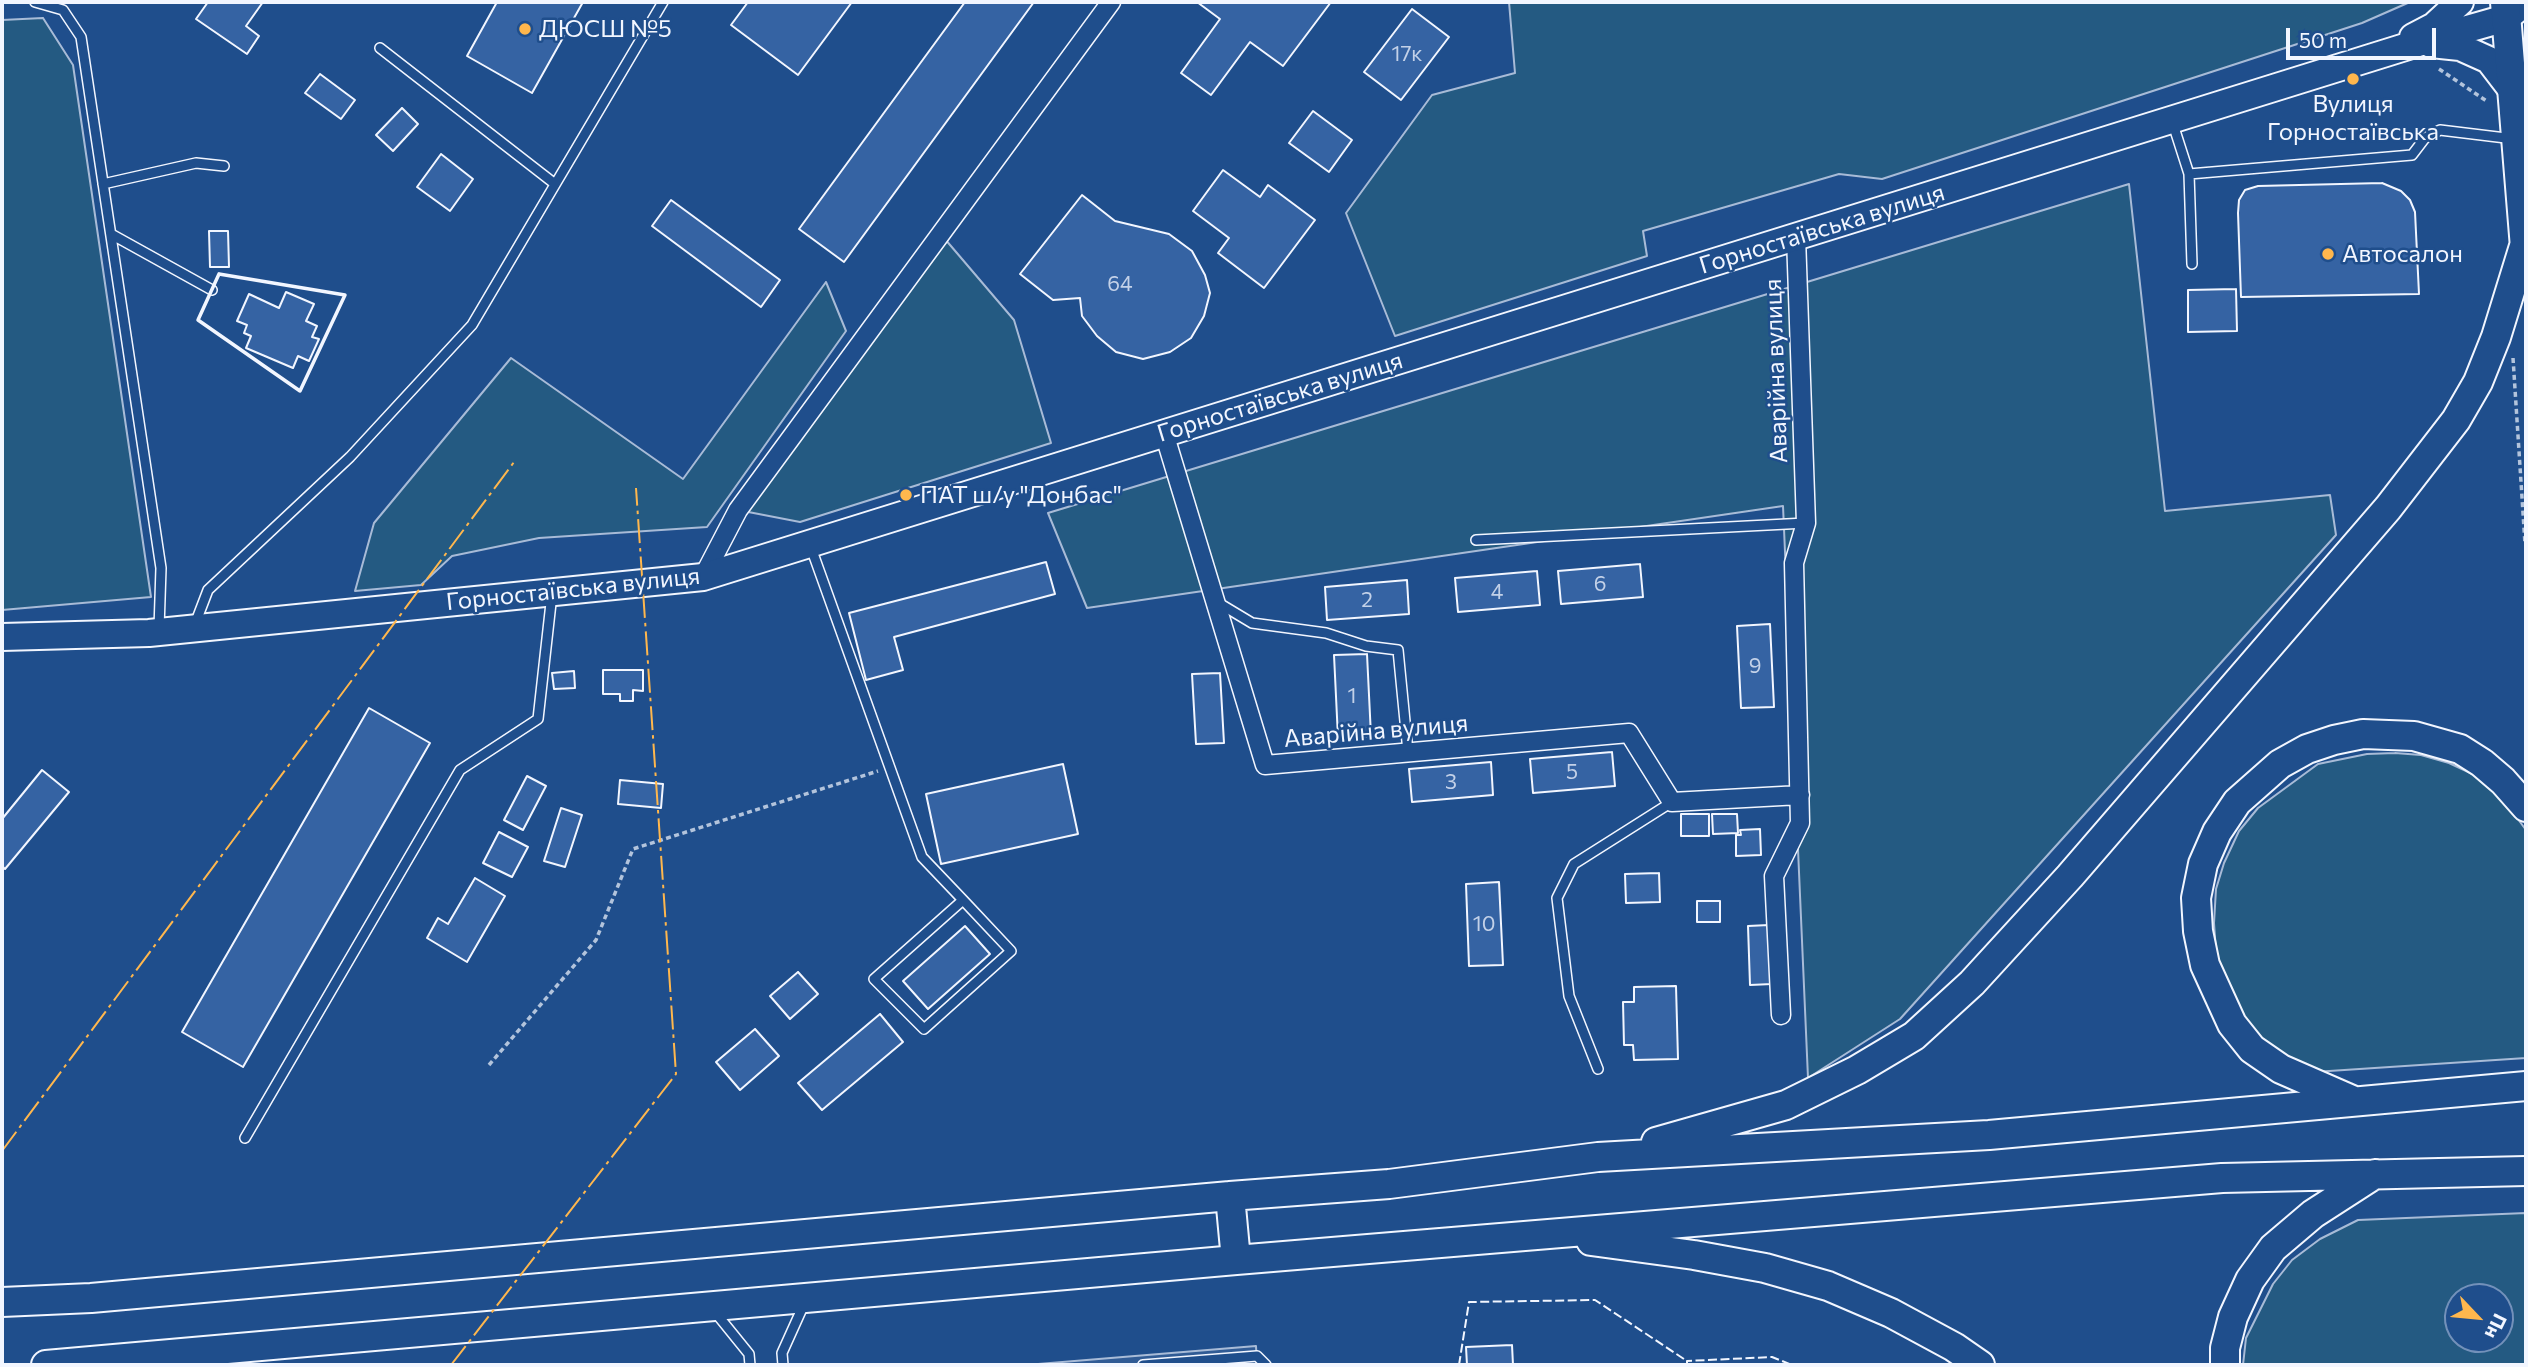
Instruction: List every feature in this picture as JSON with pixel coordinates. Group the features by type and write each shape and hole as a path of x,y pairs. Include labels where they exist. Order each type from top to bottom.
{"main road":[{"path":"2388,52 2434,26 2460,2"},
{"name":"Горностаївська вулиця","path":"2,637 159,632 703,577 2418,43 2513,7"},
{"path":"1598,1157 1786,1105 1857,1070 1914,1036 1972,983 2070,876 2388,508 2456,420 2477,382 2526,252 2512,90 2513,7"},
{"path":"2418,43 2444,44 2476,52 2489,60 2512,90"},
{"path":"2355,1101 2281,1069 2252,1049 2232,1024 2205,965 2198,931 2196,898 2203,864 2217,832 2237,802 2280,764 2307,749 2363,734 2414,736 2460,749 2493,772 2526,807"},
{"path":"2,1302 91,1297 1388,1184 1598,1157 1989,1135 2526,1086"},
{"path":"58,1365 1236,1260 2222,1178 2526,1171"},
{"path":"2225,1365 2225,1348 2233,1317 2250,1280 2273,1248 2313,1214 2375,1174"},
{"path":"1230,1196 1236,1260"},
{"path":"1540,1234 1718,1259 1765,1268 1828,1286 1891,1313 1954,1347 1980,1365"}],"street":[{"path":"703,577 738,509 1111,2"},
{"name":"Аварійна вулиця","path":"1782,1015 1774,876 1800,823 1794,563 1806,523 1796,237"},
{"name":"Аварійна вулиця","path":"1164,433 1265,765 1629,733 1672,802"},
{"path":"1672,802 1800,795"}],"lane":[{"path":"35,2 63,10 81,37 161,568 159,632"},
{"path":"194,629 208,590 350,457 472,325 663,2"},
{"path":"380,48 555,184"},
{"path":"2172,120 2189,174 2192,264"},
{"path":"2189,174 2412,155 2425,138 2440,130 2516,140"},
{"path":"103,184 196,163 224,166"},
{"path":"111,234 212,290"},
{"path":"1476,541 1806,523"},
{"path":"809,544 922,857 1012,951 924,1029 874,979 963,900"},
{"path":"245,1138 460,770 538,719 552,592"},
{"path":"1215,601 1252,623 1326,632 1366,646 1398,650 1408,752"},
{"path":"1598,1069 1569,996 1557,898 1574,864 1672,802"},
{"path":"783,1365 782,1353 806,1299"},
{"path":"711,1308 749,1353 750,1365"},
{"path":"1143,1365 1257,1356 1266,1365"}],"path":[{"path":"2513,350 2525,544"},
{"path":"489,1065 596,940 633,849 890,767"}],"shaded area":[{"path":"1509,2 2410,2 2362,23 1882,179 1839,174 1643,231 1647,256 1395,336 1346,213 1432,95 1515,73"},
{"path":"43,18 73,65 151,597 2,610 2,20"},
{"path":"2129,184 2165,511 2330,495 2336,535 1900,1019 1808,1078 1783,506 1087,608 1048,513"},
{"path":"939,232 1014,320 1051,443 800,522 738,510"},
{"path":"826,282 846,331 707,527 539,538 452,556 421,585 355,591 374,523 511,358 683,479"},
{"path":"2367,754 2421,755 2449,763 2481,778 2506,803 2526,830 2526,1058 2314,1072 2266,1045 2234,1004 2216,952 2214,923 2216,889 2224,863 2239,831 2258,808 2318,764"},
{"path":"2526,1213 2526,1365 2243,1365 2246,1338 2273,1284 2292,1260 2320,1239 2358,1220"},
{"path":"1256,1346 1257,1365 1026,1365"}],"building":[{"path":"208,2 263,2 246,26 259,36 247,54 196,19"},
{"name":"ДЮСШ №5","path":"497,2 583,2 532,93 467,56"},
{"path":"748,2 852,2 798,75 731,25"},
{"path":"965,2 1034,2 844,262 799,229"},
{"path":"1197,2 1331,2 1283,66 1250,42 1211,95 1181,73 1220,19"},
{"path":"1412,9 1449,37 1401,100 1364,72"},
{"path":"320,74 355,100 341,119 305,93"},
{"path":"402,108 418,124 393,151 376,135"},
{"path":"1313,111 1352,140 1329,172 1289,143"},
{"path":"441,154 473,179 450,211 417,187"},
{"path":"1223,170 1260,197 1268,185 1315,220 1264,288 1218,253 1229,238 1193,211"},
{"name":"Автосалон","path":"2382,183 2401,191 2410,200 2415,212 2419,294 2241,297 2238,213 2239,200 2245,190 2258,186"},
{"path":"1082,195 1115,221 1169,234 1192,251 1205,275 1210,293 1204,316 1191,338 1170,352 1143,359 1116,352 1097,336 1082,316 1080,298 1053,300 1020,274"},
{"path":"671,200 780,280 761,307 652,226"},
{"path":"209,231 228,231 229,267 210,267"},
{"path":"2236,289 2237,331 2188,332 2188,290"},
{"path":"286,292 314,304 306,321 317,326 312,337 319,339 309,361 298,356 293,368 246,348 251,336 244,333 247,325 237,321 249,294 279,308"},
{"path":"1046,562 1055,594 894,637 903,670 866,680 849,613"},
{"path":"1640,564 1643,597 1561,604 1558,571"},
{"path":"1537,571 1540,605 1458,612 1455,578"},
{"path":"1407,580 1409,614 1327,620 1325,587"},
{"path":"1770,624 1774,707 1741,708 1737,626"},
{"path":"1367,654 1371,736 1338,738 1334,655"},
{"path":"603,670 643,670 643,691 633,690 633,701 620,701 620,694 603,694"},
{"path":"574,671 575,688 554,689 552,673"},
{"path":"1220,673 1224,743 1196,744 1192,674"},
{"path":"369,708 430,743 243,1067 182,1032"},
{"path":"1612,752 1615,786 1533,793 1530,759"},
{"path":"1491,762 1493,795 1412,802 1409,769"},
{"path":"1063,764 1078,834 941,864 926,794"},
{"path":"42,770 69,792 5,869 2,866 2,819"},
{"path":"527,776 546,786 523,830 504,820"},
{"path":"620,780 663,784 661,808 618,804"},
{"path":"561,808 582,815 565,867 544,861"},
{"path":"1681,814 1709,814 1709,836 1681,836"},
{"path":"1712,814 1737,814 1738,833 1713,834"},
{"path":"1760,829 1761,855 1736,856 1736,835 1741,835 1740,830"},
{"path":"499,832 528,847 512,877 483,863"},
{"path":"1659,873 1660,902 1626,903 1625,874"},
{"path":"475,878 505,896 467,962 427,938 438,918 448,924"},
{"path":"1499,882 1503,965 1469,966 1466,884"},
{"path":"1697,901 1720,901 1720,922 1697,922"},
{"path":"1769,925 1772,984 1750,985 1748,926"},
{"path":"965,926 990,954 928,1009 903,981"},
{"path":"798,972 818,994 790,1019 770,996"},
{"path":"1676,986 1678,1059 1634,1060 1633,1045 1624,1045 1623,1002 1634,1002 1634,987"},
{"path":"880,1014 903,1042 822,1110 798,1083"},
{"path":"755,1029 779,1056 740,1090 716,1062"},
{"path":"1512,1345 1513,1365 1467,1365 1466,1347"}],"fence":[{"path":"1459,1365 1469,1302 1595,1300 1687,1361"},
{"path":"1687,1365 1687,1361 1772,1357 1792,1365"}],"wall":[{"path":"219,274 345,295 300,391 198,320 219,274"}],"power":[{"path":"2,1151 514,462"},
{"path":"451,1365 676,1074 636,488"}],"place":[{"name":"ДЮСШ №5","path":"525,29"},
{"name":"Вулиця Горностаївська","path":"2353,79"},
{"name":"Автосалон","path":"2328,254"},
{"name":"ПАТ ш/у \"Донбас\"","path":"906,495"}]}
